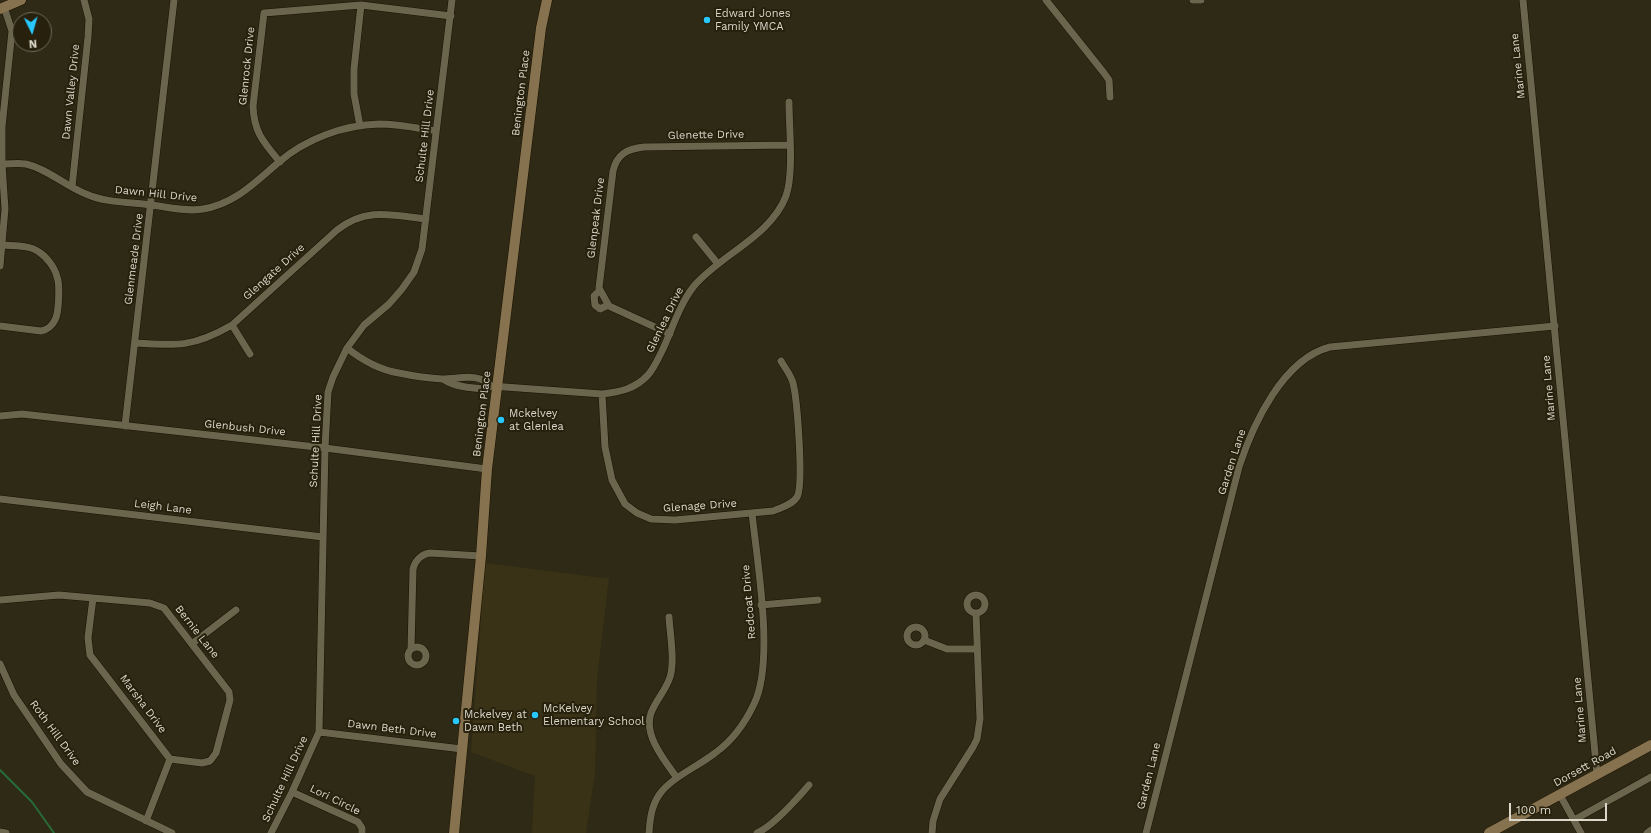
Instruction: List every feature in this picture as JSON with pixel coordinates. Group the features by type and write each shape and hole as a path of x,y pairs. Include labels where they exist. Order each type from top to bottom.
{"main road":[{"path":"2,8 22,0"},
{"name":"Benington Place","path":"454,833 481,556 494,386 540,36 547,0"},
{"name":"Dorsett Road","path":"1489,833 1651,744"}],"street":[{"name":"Dawn Valley Drive","path":"72,187 88,37 89,19 84,0"},
{"name":"Glenmeade Drive","path":"125,426 174,0"},
{"name":"Schulte Hill Drive","path":"271,833 292,792 319,732 325,448 328,392 333,377 347,348 364,325 389,304 402,289 414,272 422,249 452,0"},
{"path":"1046,0 1109,80 1110,97"},
{"path":"1193,0 1201,0"},
{"name":"Marine Lane","path":"1523,0 1597,774"},
{"path":"360,126 354,94 354,69 361,5 451,16"},
{"name":"Glenrock Drive","path":"280,162 263,143 253,120 253,106 264,12 361,5"},
{"path":"0,266 5,209 2,164 2,127 12,31 2,8"},
{"name":"Glenlea Drive","path":"347,348 372,365 397,373 443,379 449,383 470,388 485,390 494,386 602,394 618,392 632,387 649,374 656,363 686,297 695,286 718,264 764,227 781,206 786,195 790,170 790,102"},
{"name":"Dawn Hill Drive","path":"2,164 25,164 40,168 87,195 105,200 202,210 223,204 250,188 280,162 304,145 328,134 360,126 380,124 436,131"},
{"name":"Glenette Drive","path":"625,152 634,148 644,147 790,145"},
{"name":"Glenpeak Drive","path":"625,152 616,161 613,171 599,284 600,290 594,296 596,305 600,309 608,305 670,334"},
{"name":"Glengate Drive","path":"135,342 170,346 182,345 202,340 217,334 232,325 345,224 371,214 426,219"},
{"path":"696,237 718,264"},
{"path":"0,326 41,331 47,330 55,320 57,314 58,278 46,258 39,251 32,248 3,245"},
{"path":"600,290 608,305"},
{"path":"232,325 250,354"},
{"name":"Garden Lane","path":"1146,833 1239,467 1247,442 1256,425 1295,366 1314,353 1330,347 1555,326"},
{"path":"752,513 774,511 783,507 797,498 800,490 797,407 793,381 781,361"},
{"name":"Glenage Drive","path":"602,394 605,447 612,480 626,504 637,513 650,519 675,520 752,513"},
{"name":"Glenbush Drive","path":"0,416 22,414 325,448 487,469"},
{"name":"Leigh Lane","path":"0,499 323,537"},
{"name":"Redcoat Drive","path":"649,833 651,813 659,794 677,778 715,753 731,739 745,721 755,702 764,657 761,604 752,513"},
{"path":"411,649 412,576 414,562 430,553 481,556"},
{"name":"Bernie Lane","path":"0,600 59,595 150,603 164,608 193,643 229,692 230,700 216,753 210,761 202,763 170,758"},
{"name":"Marsha Drive","path":"93,598 88,638 90,655 170,758"},
{"path":"761,604 818,600"},
{"path":"193,643 236,610"},
{"path":"932,833 933,821 940,799 967,758 977,739 980,719 976,649 976,613"},
{"path":"669,616 671,672 670,678 651,714 650,732 656,747 677,778"},
{"path":"924,640 947,649 976,649"},
{"name":"Roth Hill Drive","path":"0,664 14,695 61,764 87,792 172,833"},
{"name":"Dawn Beth Drive","path":"319,732 462,749"},
{"path":"146,821 170,758"},
{"path":"1574,820 1651,777"},
{"path":"757,833 762,831 787,808 809,785"},
{"name":"Lori Circle","path":"292,792 358,822 362,828 362,833"},
{"path":"1560,795 1581,833"},
{"path":"1647,833 1651,830"}],"shaded area":[{"name":"McKelvey Elementary School","path":"485,563 603,578 609,577 597,679 595,772 586,833 532,833 535,776 471,752"}],"waterway":[{"path":"0,770 32,802 54,833"}],"place":[{"name":"Edward Jones Family YMCA","path":"707,20"},
{"name":"Mckelvey at Glenlea","path":"501,420"},
{"name":"McKelvey Elementary School","path":"535,715"},
{"name":"Mckelvey at Dawn Beth","path":"456,721"}]}
